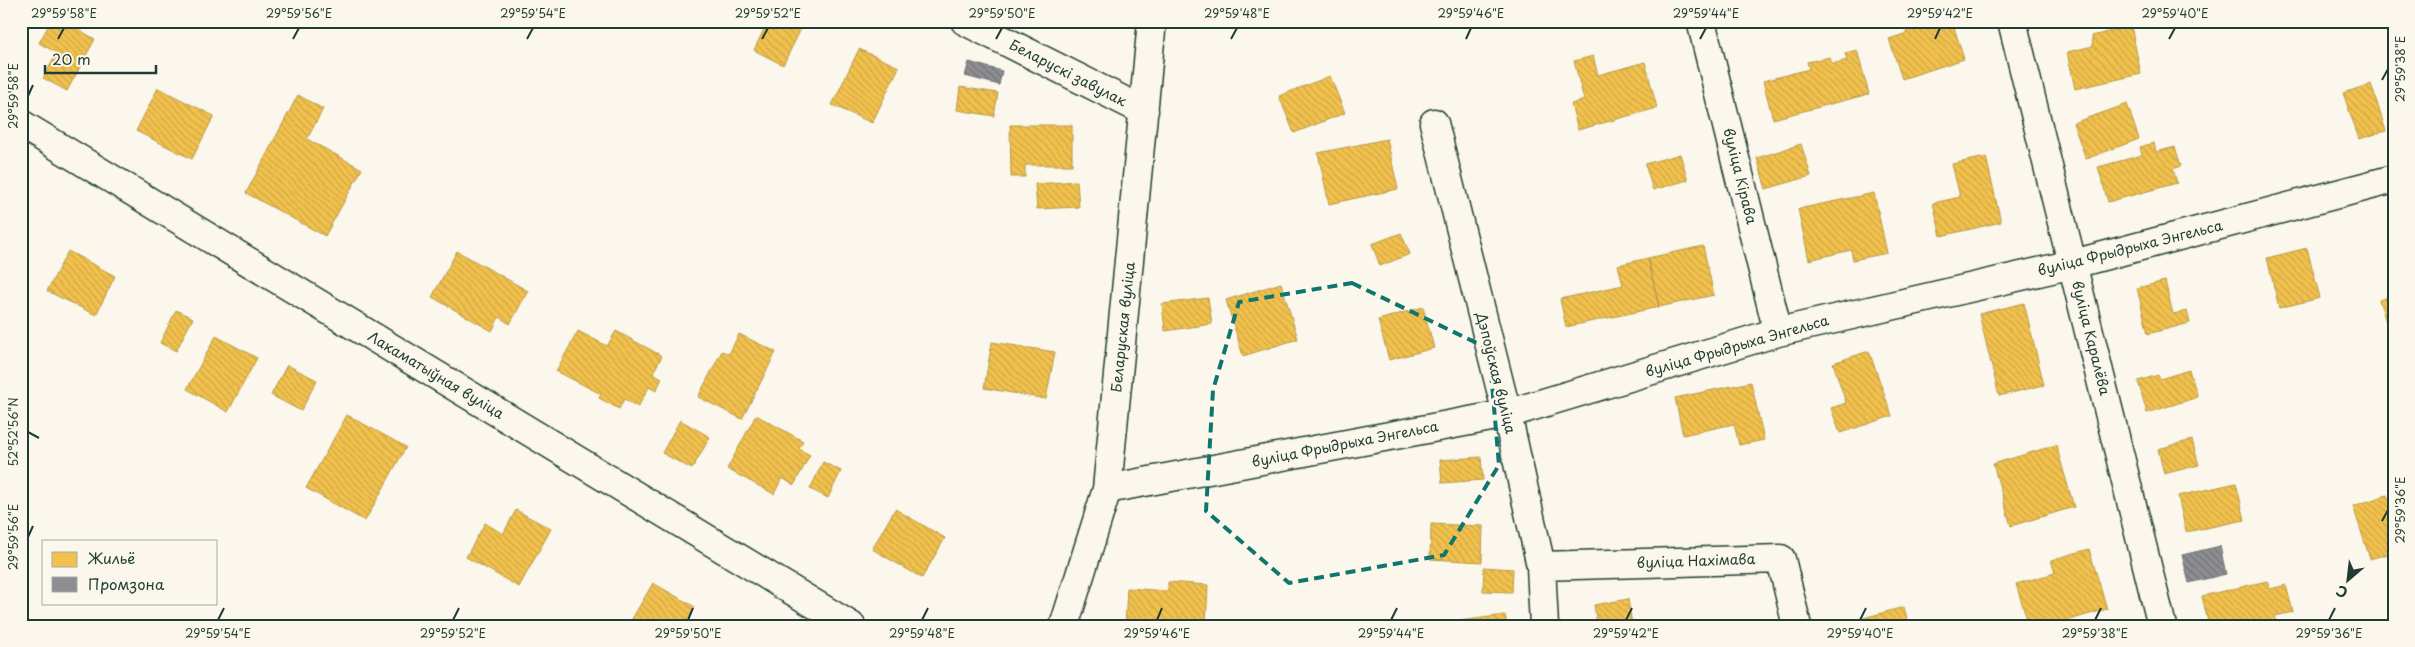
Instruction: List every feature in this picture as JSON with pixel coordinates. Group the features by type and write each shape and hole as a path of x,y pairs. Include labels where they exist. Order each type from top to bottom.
{"street":[{"name":"Беларускі завулак","path":"964,21 1144,111"},
{"name":"Беларуская вуліца","path":"1064,626 1107,489 1152,21"},
{"name":"вуліца Кірава","path":"1701,21 1778,332"},
{"name":"вуліца Каралёва","path":"2012,21 2162,626"},
{"name":"Дэпоўская вуліца","path":"1434,123 1507,414 1541,566 1544,626"},
{"name":"Лакаматыўная вуліца","path":"21,124 851,626"},
{"name":"вуліца Фрыдрыха Энгельса","path":"1107,489 1507,414 1778,332 2073,264 2394,179"},
{"name":"вуліца Нахімава","path":"1541,566 1781,558 1797,626"}],"highlighted area":[{"path":"1352,283 1489,349 1499,465 1444,555 1289,583 1206,511 1213,390 1239,302"}],"building: Жильё":[{"path":"51,21 64,21 95,39 67,91 43,78 57,53 39,43"},
{"path":"768,21 805,21 783,65 754,50"},
{"path":"1903,21 1952,21 1964,59 1902,79 1889,39 1907,33"},
{"path":"2131,26 2141,74 2075,89 2067,52 2093,46 2092,36"},
{"path":"859,49 899,67 872,123 832,105"},
{"path":"1857,50 1869,94 1773,119 1763,81 1809,69 1807,62 1830,57 1832,64 1847,60 1845,53"},
{"path":"1593,56 1598,75 1645,62 1657,108 1578,130 1571,104 1584,100 1574,61"},
{"path":"1330,76 1345,113 1294,133 1279,96"},
{"path":"2371,84 2386,131 2359,139 2343,93"},
{"path":"960,87 998,93 994,116 957,110"},
{"path":"158,88 214,116 192,159 136,131"},
{"path":"298,95 323,109 307,139 362,169 325,236 246,193"},
{"path":"2127,104 2139,139 2086,159 2073,123"},
{"path":"1010,125 1072,125 1072,165 1025,165 1025,177 1011,177"},
{"path":"1387,139 1398,189 1329,204 1318,153"},
{"path":"2154,143 2156,152 2175,147 2181,166 2173,169 2177,183 2108,202 2098,167 2142,155 2140,147"},
{"path":"1801,144 1811,176 1766,189 1757,158"},
{"path":"1680,154 1688,180 1653,190 1645,164"},
{"path":"1986,157 2001,222 1941,236 1933,203 1960,197 1952,164"},
{"path":"1077,181 1079,207 1037,209 1035,184"},
{"path":"1874,193 1887,253 1853,260 1851,250 1809,260 1798,209"},
{"path":"1401,233 1410,254 1380,266 1372,244"},
{"path":"1703,246 1714,295 1659,307 1648,258"},
{"path":"2307,248 2320,298 2279,308 2267,258"},
{"path":"68,251 115,276 96,315 47,291"},
{"path":"457,251 528,291 510,324 499,317 492,331 432,297"},
{"path":"1648,258 1659,307 1566,327 1560,299 1623,285 1618,265"},
{"path":"2165,281 2173,314 2187,311 2190,323 2148,334 2137,288"},
{"path":"1281,283 1298,339 1243,356 1226,300"},
{"path":"2394,295 2394,347 2379,300"},
{"path":"1208,298 1212,324 1165,331 1162,304"},
{"path":"2024,303 2044,385 1999,396 1979,314"},
{"path":"1423,307 1434,348 1389,360 1378,320"},
{"path":"176,310 193,318 176,351 160,343"},
{"path":"578,331 607,346 616,331 662,356 653,373 662,378 656,391 649,387 638,407 624,399 619,409 599,398 601,394 556,371"},
{"path":"739,334 776,352 742,419 698,397 722,351 729,354"},
{"path":"216,336 257,358 228,412 187,389"},
{"path":"992,342 1055,352 1046,399 984,388"},
{"path":"1869,351 1892,416 1840,433 1831,408 1846,403 1833,363"},
{"path":"287,365 317,380 301,411 271,395"},
{"path":"2189,370 2198,397 2147,413 2138,381 2158,375 2160,379"},
{"path":"1751,382 1764,440 1739,445 1734,424 1683,435 1675,398"},
{"path":"347,415 406,447 365,521 306,488"},
{"path":"756,415 803,441 799,449 810,455 794,485 782,478 774,494 727,469"},
{"path":"680,420 710,437 692,469 662,453"},
{"path":"2192,440 2199,465 2164,474 2158,449"},
{"path":"2056,445 2074,507 2011,526 1993,464"},
{"path":"1481,457 1483,480 1442,483 1440,460"},
{"path":"823,462 841,471 828,498 810,489"},
{"path":"2236,483 2245,520 2186,532 2178,496"},
{"path":"2387,495 2394,515 2394,552 2370,559 2353,506"},
{"path":"895,509 945,538 922,578 872,549"},
{"path":"516,510 551,529 519,587 466,557 485,523 503,534"},
{"path":"1431,524 1483,526 1482,562 1430,559"},
{"path":"2089,549 2107,609 2049,626 2029,626 2016,584 2055,573 2051,560"},
{"path":"1484,567 1513,569 1512,592 1483,591"},
{"path":"2267,581 2270,589 2286,585 2293,612 2275,616 2278,626 2209,626 2202,596"},
{"path":"1168,582 1208,585 1206,626 1125,626 1127,588 1168,591"},
{"path":"653,583 695,607 684,626 629,624"},
{"path":"1628,599 1632,625 1597,626 1594,605"},
{"path":"1904,607 1909,626 1842,626 1841,624"},
{"path":"1505,615 1507,626 1444,626 1444,623"}],"building: Промзона":[{"path":"969,62 1002,71 999,85 965,76"},
{"path":"2220,546 2226,574 2189,583 2182,555"}]}
